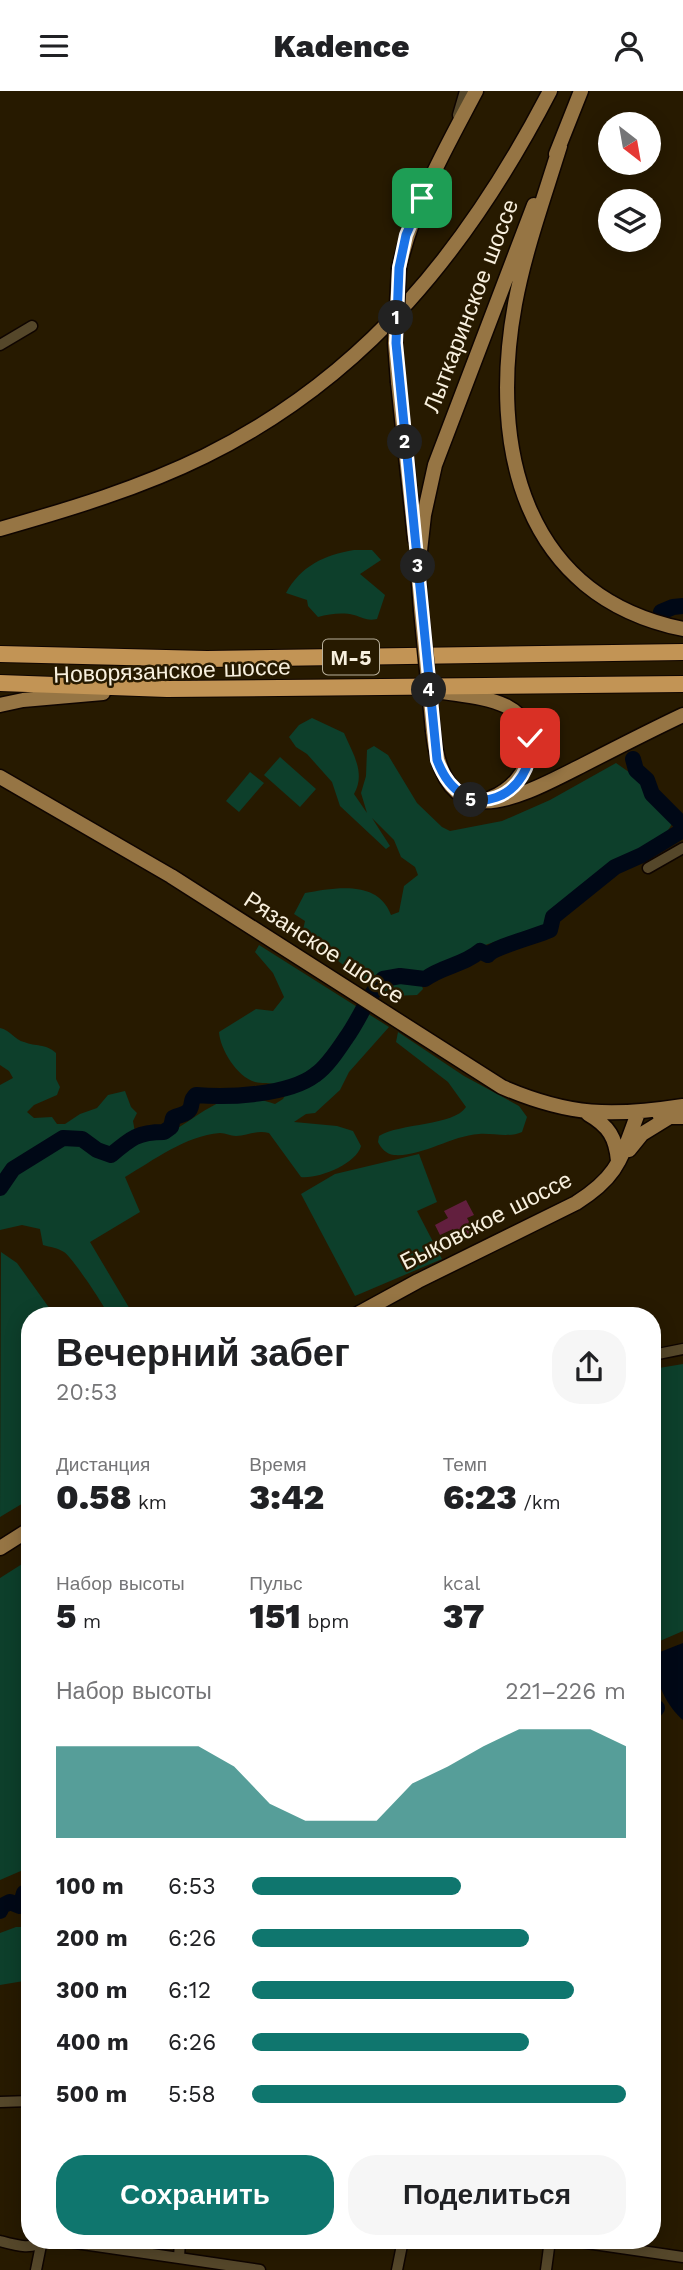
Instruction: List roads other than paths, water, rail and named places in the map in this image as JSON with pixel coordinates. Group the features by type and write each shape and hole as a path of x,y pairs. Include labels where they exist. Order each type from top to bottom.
{"highway":[{"name":"Новорязанское шоссе","path":"0,654 208,659 683,652"},
{"name":"М-5","path":"0,683 167,689"},
{"name":"Новорязанское шоссе","path":"167,689 683,684"}],"main road":[{"name":"Лыткаринское шоссе","path":"475,91 406,235 399,268 396,331 398,381 437,760 448,784 470,800 482,801"},
{"path":"0,529 137,485 205,456 256,429 314,389 356,355 399,313 440,266 500,183 550,91"},
{"name":"Лыткаринское шоссе","path":"418,569 424,515 435,464 519,238 581,91"},
{"name":"Лыткаринское шоссе","path":"560,146 521,273 514,305 507,365 507,412 512,453 520,485 544,538 574,576 604,600 628,613 656,624 683,629"},
{"path":"418,688 493,702 513,711 524,723 531,745 526,769 506,791 482,801"},
{"name":"Новорязанское шоссе","path":"0,705 23,700 167,689"},
{"path":"482,801 513,799 526,794 683,715"},
{"name":"Рязанское шоссе","path":"4,778 171,876 502,1087 554,1107 584,1113 638,1113 683,1106"},
{"path":"584,1113 609,1129 617,1146 619,1166"},
{"name":"Рязанское шоссе","path":"638,1113 668,1118 683,1117"},
{"name":"Быковское шоссе","path":"371,1307 597,1190 619,1166 638,1113"},
{"path":"619,1166 642,1134 668,1118"},
{"path":"0,1548 21,1535"}],"street":[{"path":"452,137 465,91"},
{"path":"0,345 32,326"},
{"path":"648,868 683,848"},
{"path":"661,1353 683,1349"},
{"path":"0,2102 21,2101"},
{"path":"0,2241 21,2246"},
{"path":"36,2270 42,2249"},
{"path":"121,2249 260,2270"},
{"path":"179,2249 179,2257"},
{"path":"397,2270 401,2249"},
{"path":"546,2270 549,2249"},
{"path":"628,2249 683,2257"}],"waterway":[{"path":"661,612 683,606"},
{"path":"633,759 636,770 647,780 652,794 683,825"},
{"path":"0,1188 13,1169 63,1138 82,1139 97,1150 111,1155 135,1137 164,1132 171,1127 173,1118 188,1111 196,1095 258,1094 304,1082 319,1072 332,1058 383,979 400,976 425,979 480,951 488,955 507,945 550,930 553,917 615,867 642,855 683,830"},
{"path":"0,1911 2,1906 10,1902 20,1906 21,1903"}]}
